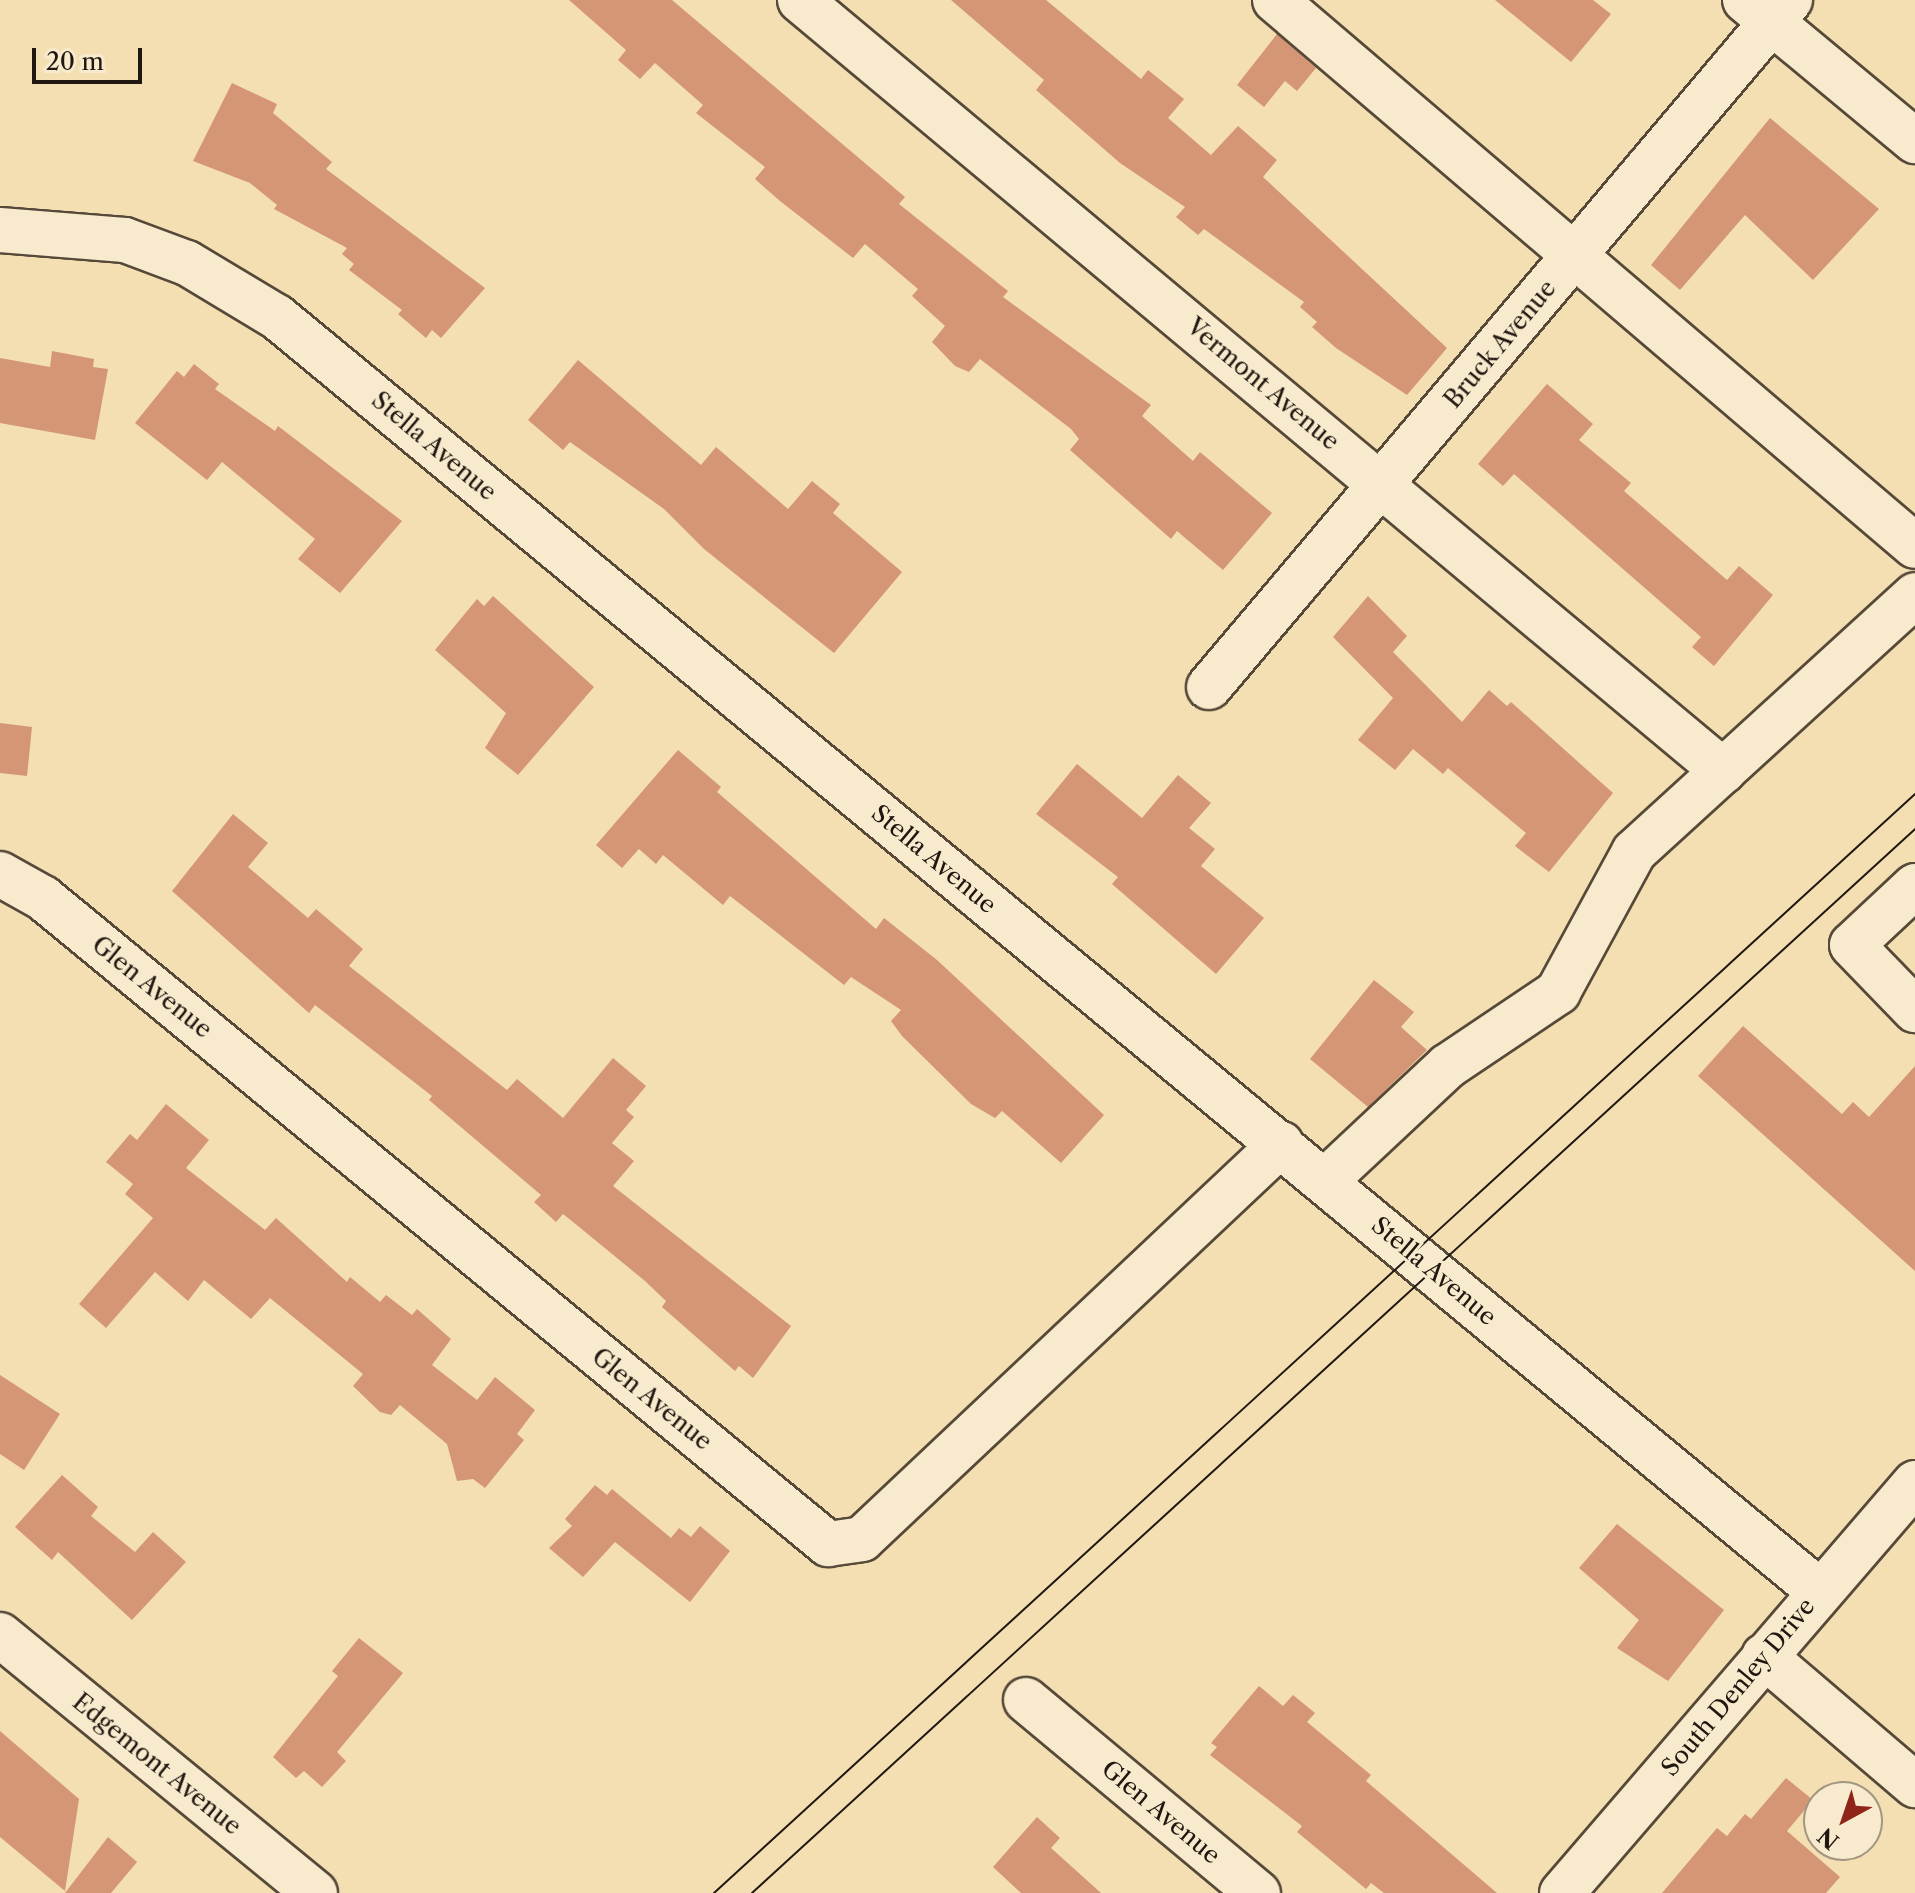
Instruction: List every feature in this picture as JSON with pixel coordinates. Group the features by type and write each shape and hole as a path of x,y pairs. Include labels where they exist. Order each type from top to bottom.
{"street":[{"name":"Vermont Avenue","path":"800,0 1723,771"},
{"path":"1275,0 1576,253 1915,546"},
{"name":"Bruck Avenue","path":"1209,687 1576,253 1769,7"},
{"path":"1769,7 1915,141"},
{"name":"Stella Avenue","path":"0,230 125,240 238,289 1281,1144 1819,1591"},
{"path":"1325,1181 1448,1066 1558,992 1634,852 1915,595"},
{"name":"Glen Avenue","path":"0,874 43,898 828,1544 862,1539 1281,1144"},
{"path":"1915,886 1852,945 1915,1010"},
{"name":"South Denley Drive","path":"1562,1893 1915,1483"},
{"name":"Edgemont Avenue","path":"0,1635 315,1893"},
{"path":"1764,1656 1915,1785"},
{"name":"Glen Avenue","path":"1026,1700 1258,1893"}],"building":[{"path":"569,0 672,0 905,197 899,204 1008,291 1003,297 1151,405 1142,416 1193,461 1200,452 1272,513 1223,570 1177,531 1171,539 1070,450 1079,439 1071,429 980,359 969,372 955,366 932,342 945,326 912,296 918,289 865,244 853,258 780,201 755,179 765,167 696,113 703,105 655,63 640,79 618,60 626,50"},
{"path":"951,0 1046,0 1141,79 1148,70 1184,99 1168,118 1211,155 1238,126 1277,160 1263,177 1447,348 1407,395 1336,348 1312,327 1317,322 1300,307 1304,302 1204,229 1198,235 1176,217 1185,207 1120,163 1036,90 1044,80"},
{"path":"1495,0 1593,0 1611,14 1571,62"},
{"path":"1277,34 1316,68 1297,91 1285,81 1264,107 1237,85"},
{"path":"232,83 277,104 273,113 332,162 326,169 485,288 441,338 432,330 426,338 398,314 402,310 349,270 354,264 342,254 347,248 274,209 277,205 250,183 193,161"},
{"path":"1770,118 1879,209 1813,280 1745,215 1680,290 1651,265"},
{"path":"52,351 94,359 93,367 108,369 95,440 0,423 0,358 50,367"},
{"path":"578,360 701,465 716,447 788,509 812,481 840,504 833,513 902,572 834,653 704,549 664,509 570,442 563,450 528,420"},
{"path":"194,364 219,384 215,389 275,431 278,426 402,521 340,593 298,559 315,539 222,462 207,480 135,423 177,371 184,377"},
{"path":"1547,384 1593,424 1579,440 1631,483 1624,491 1727,580 1739,566 1773,595 1714,666 1692,647 1701,637 1514,474 1503,486 1478,464"},
{"path":"493,596 594,687 518,775 485,748 506,713 435,650 477,599 484,606"},
{"path":"1368,596 1407,636 1393,652 1462,722 1489,690 1507,706 1511,702 1613,793 1549,872 1515,846 1526,833 1448,768 1443,774 1413,749 1395,770 1358,740 1393,698 1333,637"},
{"path":"0,723 32,727 27,776 0,773"},
{"path":"678,750 721,787 717,792 876,929 884,918 937,960 1104,1115 1061,1163 1002,1111 995,1118 971,1104 902,1036 891,1021 901,1010 851,977 844,985 730,896 723,905 663,855 656,864 639,849 622,868 596,845"},
{"path":"1077,764 1142,818 1178,775 1211,803 1189,828 1215,849 1201,866 1264,918 1216,974 1112,884 1118,877 1036,814"},
{"path":"233,814 268,843 248,867 308,918 316,909 363,949 349,966 507,1090 517,1079 563,1118 613,1058 646,1086 626,1110 634,1117 612,1143 634,1161 613,1186 791,1326 753,1378 739,1366 735,1371 662,1307 666,1301 645,1281 563,1214 556,1222 534,1202 541,1195 429,1100 432,1096 315,1005 309,1013 172,891"},
{"path":"1374,980 1414,1012 1401,1027 1427,1050 1368,1107 1310,1059"},
{"path":"1743,1026 1842,1114 1853,1102 1869,1117 1915,1066 1915,1271 1698,1076"},
{"path":"166,1104 209,1140 186,1168 265,1230 276,1218 347,1282 350,1277 380,1302 386,1295 412,1315 417,1309 451,1339 432,1365 477,1400 495,1377 535,1410 517,1434 524,1440 485,1488 473,1479 457,1481 447,1444 400,1405 391,1415 380,1412 353,1386 363,1374 270,1298 251,1319 204,1280 188,1301 155,1272 106,1328 79,1304 153,1218 125,1194 133,1184 106,1162 130,1134 137,1140"},
{"path":"0,1375 60,1414 24,1470 0,1454"},
{"path":"62,1475 98,1507 91,1516 135,1552 153,1532 186,1562 132,1620 58,1552 52,1560 15,1527"},
{"path":"595,1485 607,1495 612,1489 671,1538 679,1528 691,1537 700,1526 730,1551 690,1602 615,1542 583,1577 549,1548 572,1526 565,1519"},
{"path":"1617,1524 1724,1610 1668,1681 1617,1648 1639,1620 1579,1568"},
{"path":"359,1638 403,1673 337,1752 346,1761 322,1787 304,1771 296,1778 273,1757 338,1676 332,1671"},
{"path":"1259,1686 1283,1706 1293,1695 1315,1713 1307,1722 1371,1775 1366,1781 1497,1893 1384,1893 1371,1883 1366,1889 1297,1832 1302,1826 1210,1755 1217,1747 1211,1743"},
{"path":"0,1731 79,1799 65,1891 0,1837"},
{"path":"1786,1778 1803,1792 1803,1812 1787,1831 1803,1845 1803,1861 1822,1861 1840,1877 1826,1893 1662,1893 1717,1828 1727,1836 1745,1814 1751,1819"},
{"path":"1037,1817 1060,1838 1051,1848 1101,1893 1021,1893 993,1867"},
{"path":"108,1837 137,1862 111,1893 65,1893"}],"tram line":[{"path":"714,1893 1915,794"},
{"path":"752,1893 1915,829"}]}
